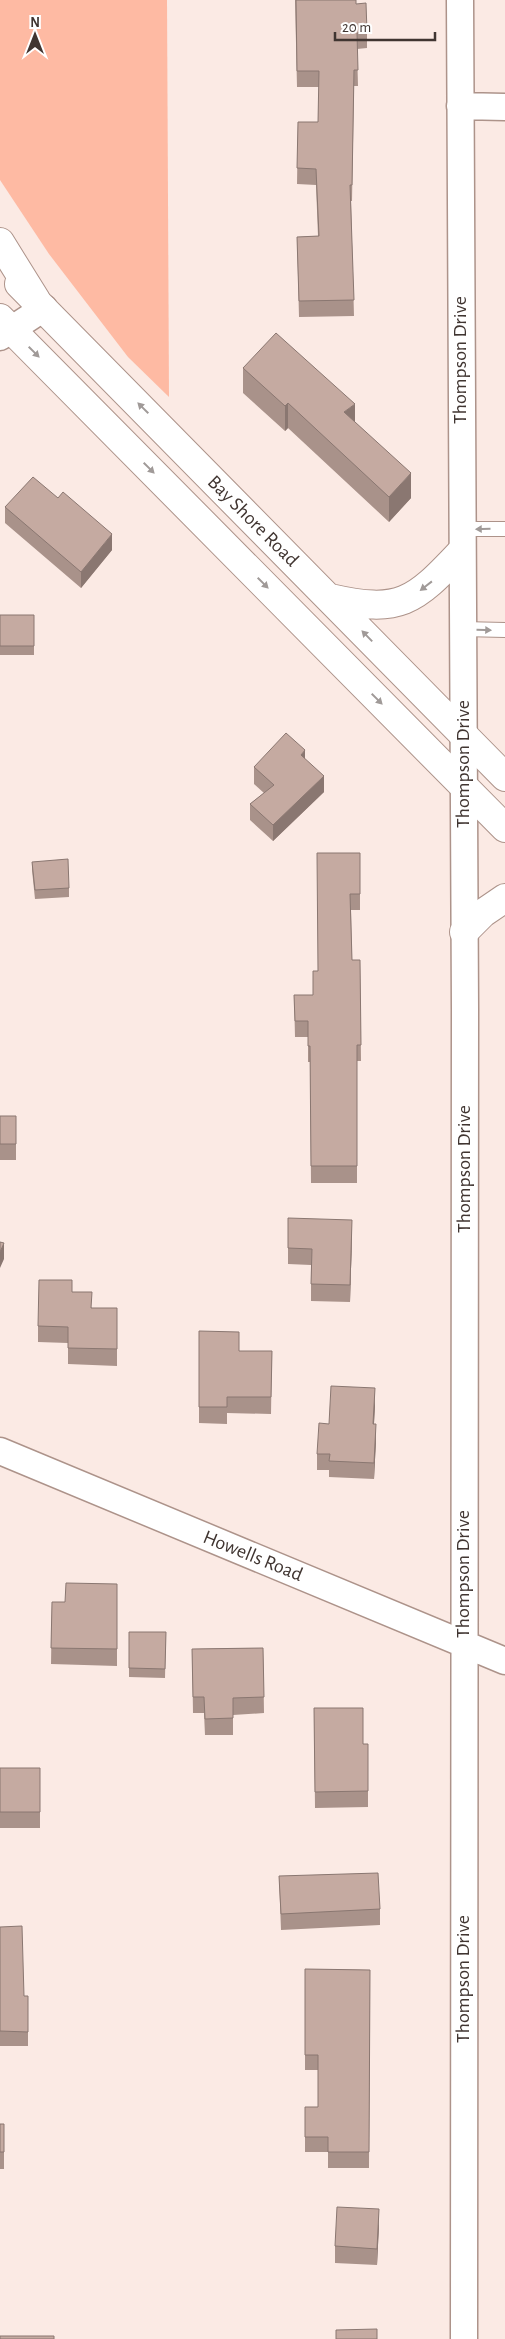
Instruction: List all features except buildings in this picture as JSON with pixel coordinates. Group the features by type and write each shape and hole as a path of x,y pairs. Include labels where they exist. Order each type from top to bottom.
{"main road":[{"path":"0,242 40,304"},
{"name":"Bay Shore Road","path":"0,266 40,304 505,777"},
{"name":"Bay Shore Road","path":"4,328 505,828"},
{"path":"330,598 380,606 400,602 424,589 461,541"},
{"path":"464,932 483,913 505,898"}],"street":[{"name":"Thompson Drive","path":"460,0 464,932 464,2339"},
{"path":"460,106 505,107"},
{"path":"4,328 40,304"},
{"name":"Howells Road","path":"0,1451 505,1660"}],"lane":[{"path":"461,541 505,529"},
{"path":"462,629 505,630"}],"shaded area":[{"path":"0,0 167,0 169,397 128,357 49,254 0,180"}]}
